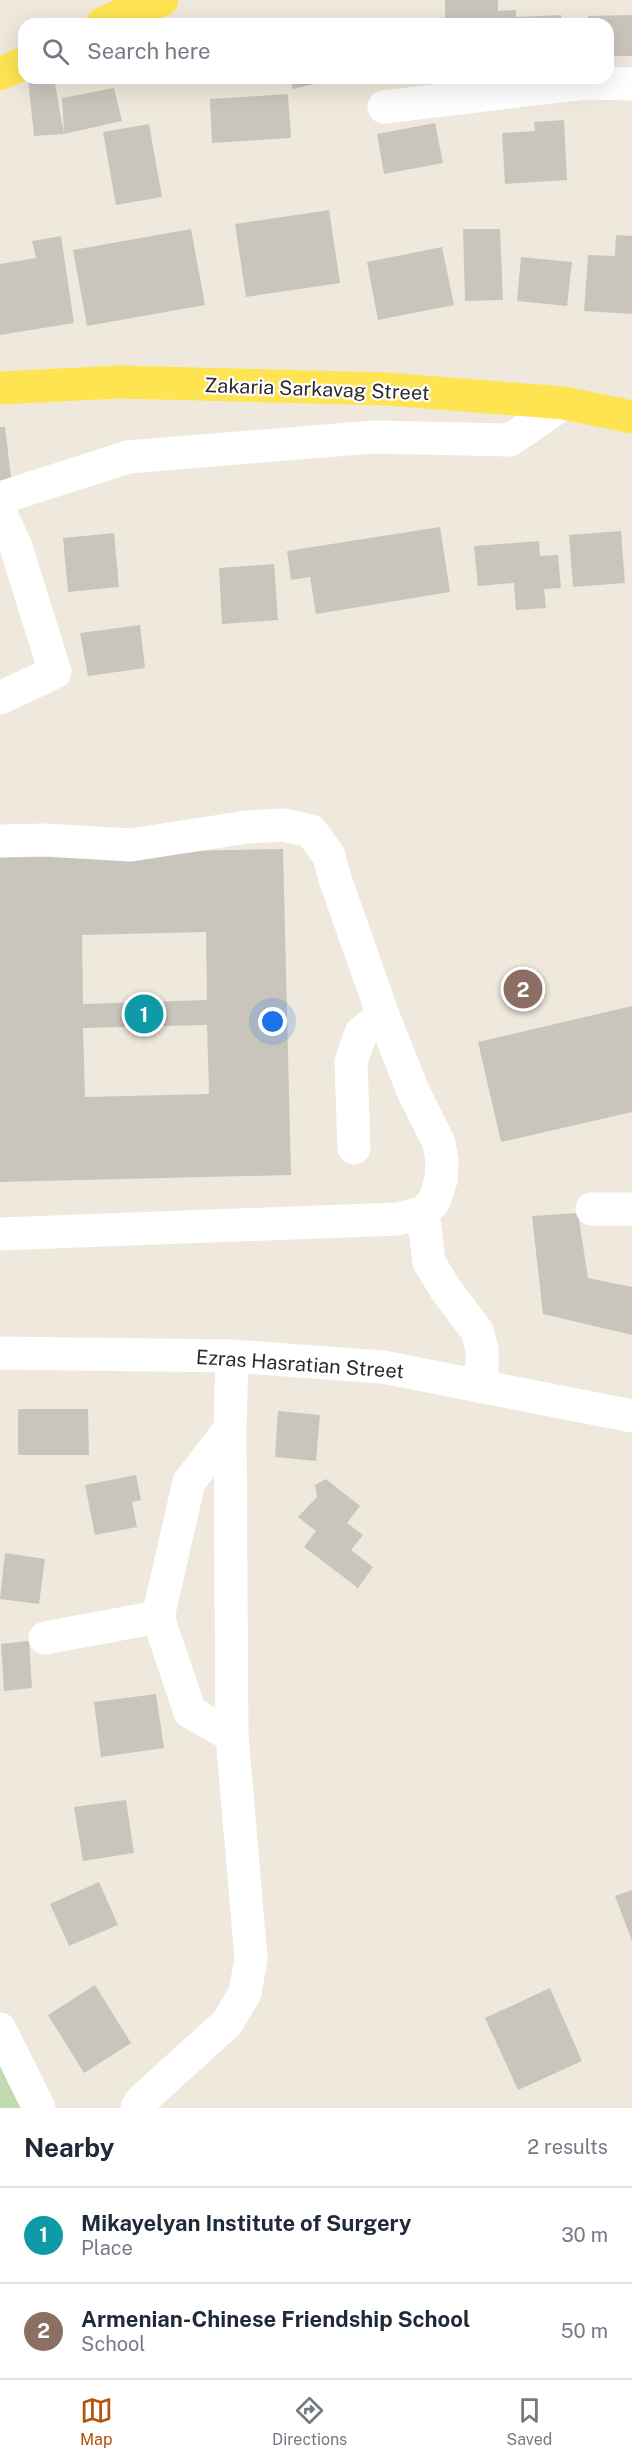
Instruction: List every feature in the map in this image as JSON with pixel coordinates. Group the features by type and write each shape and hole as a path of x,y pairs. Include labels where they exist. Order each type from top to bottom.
{"main road":[{"path":"114,18 162,0"},
{"path":"0,75 18,66"},
{"name":"Zakaria Sarkavag Street","path":"0,388 119,382 387,389 564,403 632,417"}],"street":[{"path":"384,107 577,84"},
{"path":"614,84 632,84"},
{"path":"0,498 128,457 373,438 510,440 564,403"},
{"path":"0,512 16,547 55,672 0,698"},
{"path":"0,842 45,840 131,845 247,827 284,825 311,831 329,856 383,1015 441,1153 441,1180 434,1201 423,1214 398,1219 0,1234"},
{"path":"354,1148 351,1062 361,1033 383,1015"},
{"path":"592,1209 632,1209"},
{"path":"423,1214 429,1262 446,1290 477,1331 482,1348 482,1380"},
{"name":"Ezras Hasratian Street","path":"0,1338 236,1344 382,1351 482,1380 632,1416"},
{"name":"Ezras Hasratian Street","path":"0,1353 232,1356 383,1367 632,1401"},
{"path":"137,2108 141,2101 227,2023 245,1993 251,1958 232,1736 230,1429 232,1356"},
{"path":"230,1429 189,1482 158,1617 190,1712 232,1736"},
{"path":"45,1638 158,1617"},
{"path":"0,2029 39,2108"}],"green space":[{"path":"0,2065 23,2108 0,2108"}],"building":[{"path":"445,0 498,0 498,11 516,10 516,17 561,15 561,18 445,18"},
{"path":"632,15 632,56 614,56 614,18 588,18 588,16"},
{"path":"29,84 55,84 64,134 34,136"},
{"path":"292,84 314,84 293,89"},
{"path":"114,88 122,121 64,134 62,98"},
{"path":"288,94 291,138 212,143 210,99"},
{"path":"564,120 567,180 505,184 502,133 535,131 534,122"},
{"path":"435,123 443,163 384,174 377,134"},
{"path":"149,124 162,197 116,205 103,132"},
{"path":"329,210 340,283 246,297 235,224"},
{"path":"191,229 205,305 87,326 73,250"},
{"path":"463,229 500,229 503,300 465,301"},
{"path":"616,235 632,236 632,314 584,311 588,255 615,256"},
{"path":"61,236 74,323 0,335 0,264 36,258 32,241"},
{"path":"442,247 454,305 378,320 367,262"},
{"path":"521,257 572,262 567,306 517,301"},
{"path":"0,427 5,427 12,485 0,486"},
{"path":"440,527 450,592 316,614 310,577 291,580 287,551"},
{"path":"621,531 625,583 573,587 569,535"},
{"path":"114,533 119,587 68,592 63,538"},
{"path":"539,541 540,556 558,555 561,588 544,589 546,608 516,610 514,583 478,586 474,546"},
{"path":"274,564 278,620 222,624 219,568"},
{"path":"140,625 145,668 88,676 80,633"},
{"path":"283,849 291,1175 0,1182 0,855","holes":["206,932 207,1000 83,1004 82,935","207,1025 209,1094 85,1097 83,1028"]},
{"path":"632,1006 632,1112 501,1142 478,1042"},
{"path":"578,1213 588,1278 632,1287 632,1335 543,1314 532,1216"},
{"path":"18,1409 88,1409 89,1455 18,1455"},
{"path":"278,1411 320,1415 316,1461 275,1457"},
{"path":"136,1475 141,1500 132,1502 137,1527 95,1535 85,1485"},
{"path":"326,1479 360,1506 347,1523 363,1535 351,1550 373,1567 358,1588 304,1547 316,1531 298,1517 317,1497 315,1485"},
{"path":"5,1553 45,1559 39,1604 0,1599"},
{"path":"29,1641 32,1688 4,1691 1,1644"},
{"path":"156,1694 164,1748 101,1757 94,1702"},
{"path":"126,1800 134,1853 83,1861 74,1807"},
{"path":"99,1882 118,1925 69,1946 50,1904"},
{"path":"632,1890 632,1941 615,1896"},
{"path":"95,1985 131,2043 84,2073 48,2015"},
{"path":"550,1988 582,2061 518,2090 485,2018"}],"place":[{"name":"Armenian-Chinese Friendship School","path":"523,989"},
{"name":"Mikayelyan Institute of Surgery","path":"144,1014"}]}
